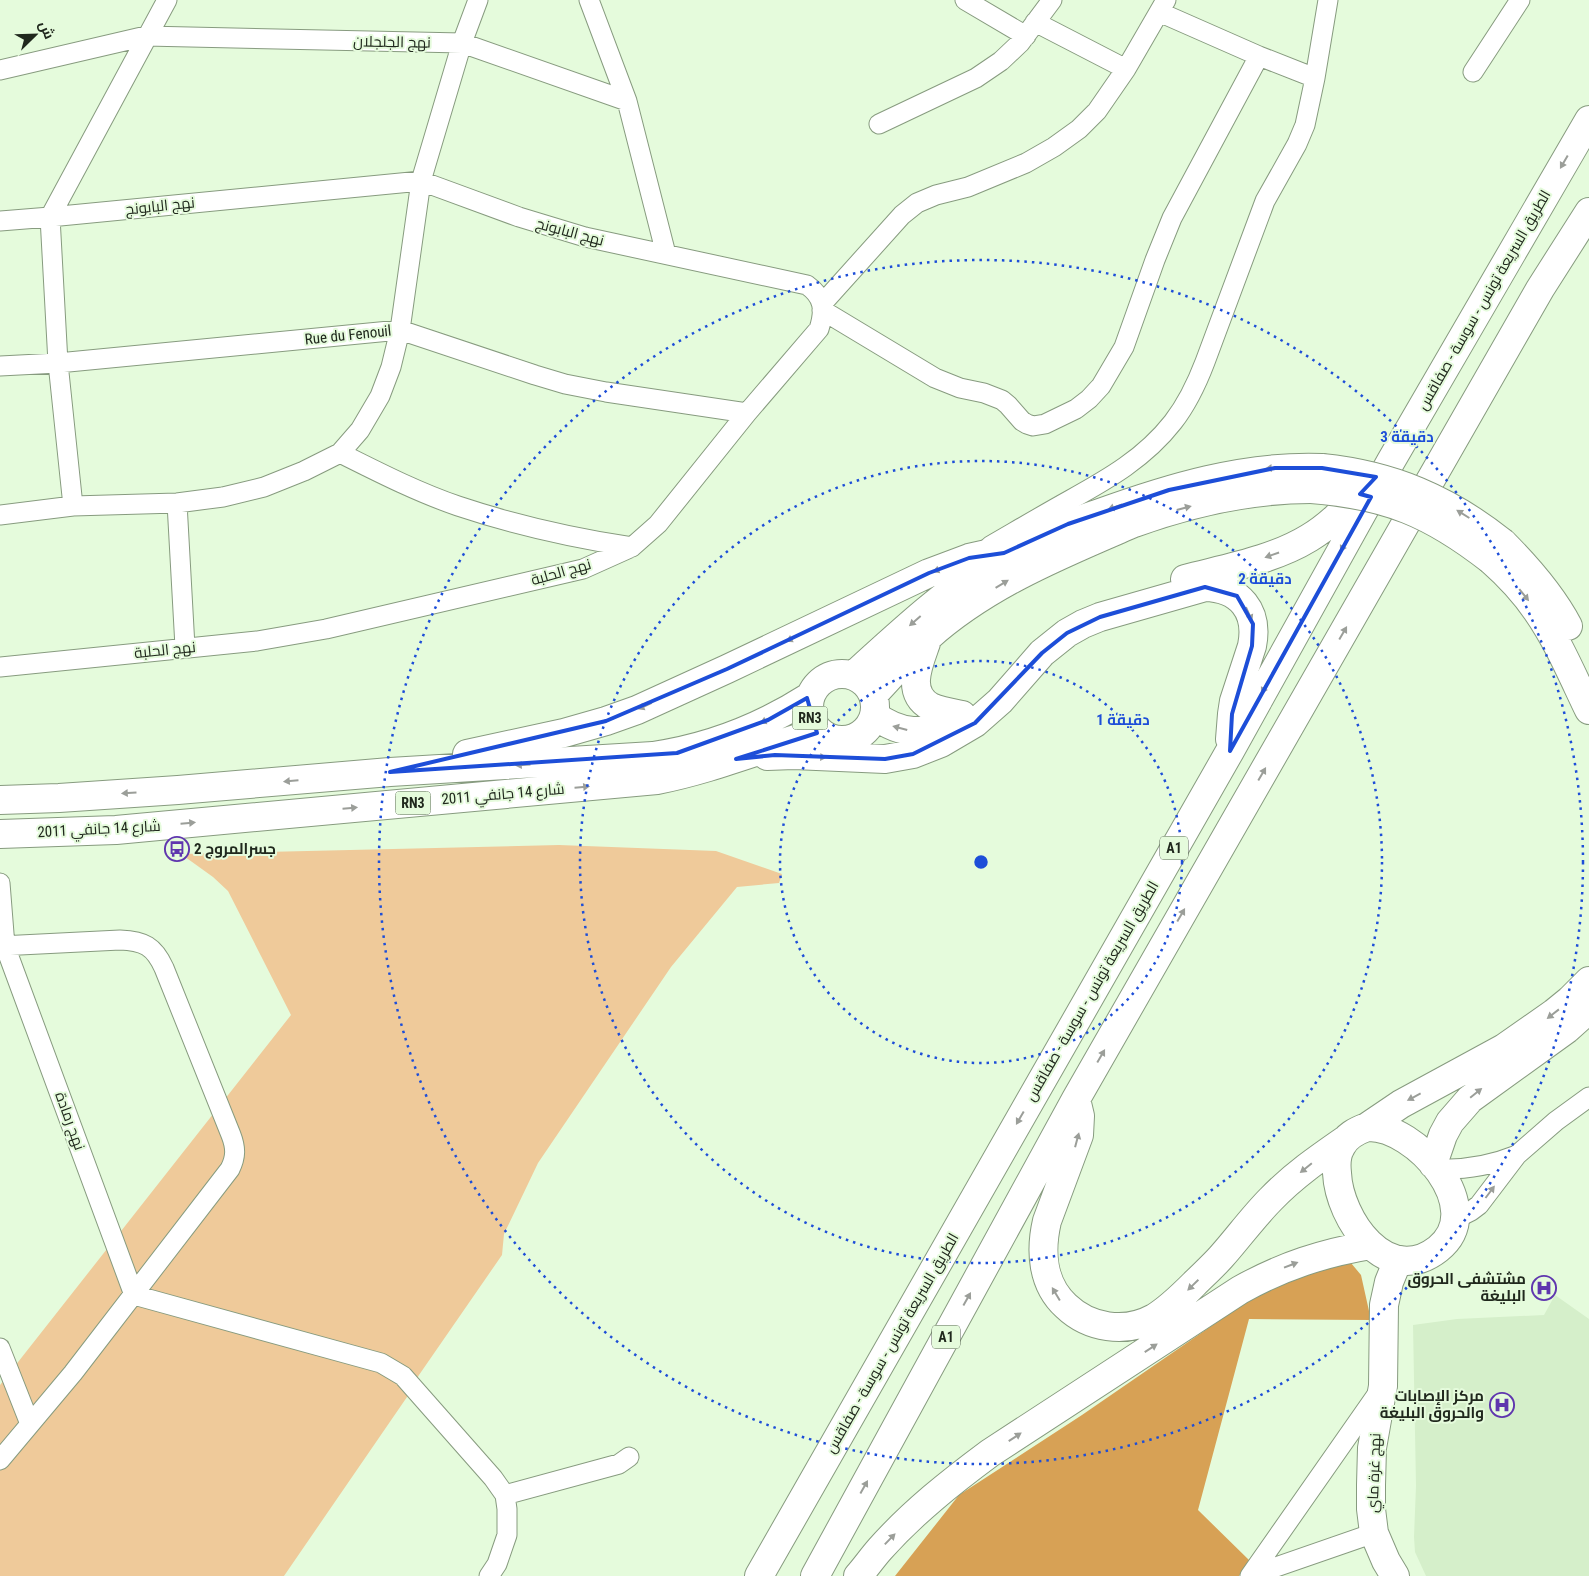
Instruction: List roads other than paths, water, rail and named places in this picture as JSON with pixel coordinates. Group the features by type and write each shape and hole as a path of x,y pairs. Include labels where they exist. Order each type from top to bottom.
{"main road":[{"name":"الطريق السريعة تونس - سوسة - صفاقس","path":"759,1576 1230,751 1390,461 1589,120"},
{"name":"A1","path":"815,1576 1076,1098 1535,297 1589,212"},
{"path":"1316,478 1275,468 1253,471 1169,490 1068,524 1004,553 944,597 854,675 869,687 873,705 884,722 894,727 917,731 939,727 962,715 984,695 1034,640 1059,621 1100,602 1263,558 1295,546 1327,526 1344,511 1390,461"},
{"path":"873,705 928,637 961,610 1006,581 1134,523 1171,511 1225,498 1276,491 1344,470 1374,476 1429,495 1468,517 1497,551 1537,611 1554,639 1589,710"},
{"path":"1497,551 1523,564 1547,592 1562,615 1589,667"},
{"path":"390,772 420,763 538,739 606,721 636,710 728,669 929,573 969,558 1004,553"},
{"path":"736,759 775,755 885,759 913,754 961,732 982,718 1000,701 1042,653 1067,633 1100,617 1205,587 1227,590 1237,596 1250,613 1253,624 1252,646 1232,714 1230,751"},
{"path":"928,637 915,676 919,695 930,706 962,715"},
{"name":"شارع 14 جانفي 2011","path":"0,800 178,790 390,772 629,758 676,753 706,745 789,710 810,697 814,687 822,679 832,674 854,675"},
{"name":"RN3","path":"810,697 808,706 809,716 813,724 820,732 837,740 847,740 856,737 864,731 870,724 873,705"},
{"name":"شارع 14 جانفي 2011","path":"0,834 116,830 633,782 679,775 820,732"},
{"path":"1076,1098 1080,1116 1079,1135 1047,1221 1043,1242 1047,1277 1061,1302 1072,1312 1084,1319 1111,1327 1126,1327 1140,1324 1153,1319 1165,1311 1221,1258 1270,1200 1322,1155 1401,1104 1504,1048 1554,1013 1589,981"},
{"path":"1435,1166 1443,1135 1450,1122 1470,1098 1567,1029 1589,1010"},
{"path":"1376,1127 1392,1132 1414,1146 1435,1166 1448,1185 1455,1208 1455,1219 1447,1240 1430,1255 1409,1261 1381,1251 1357,1229 1349,1218 1339,1192 1337,1156 1356,1134 1376,1127"},
{"path":"858,1576 904,1524 930,1499 960,1475 1240,1290 1259,1279 1319,1255 1381,1251"},
{"name":"نهج غرة ماي","path":"1381,1251 1375,1265 1376,1281 1384,1305 1383,1386 1372,1448 1371,1509 1374,1533 1386,1561 1396,1576"}],"street":[{"path":"73,506 58,363 50,217 167,0"},
{"path":"0,515 73,506 177,503 222,497 264,486 304,471 340,453 360,430 380,396 391,367 400,330 421,181 462,43 478,0"},
{"path":"589,0 627,101 666,254"},
{"path":"965,0 1126,69"},
{"path":"879,124 976,78 1001,61 1030,29 1052,0"},
{"path":"969,558 1125,468 1142,455 1173,423 1186,404 1196,383 1265,201 1302,132 1315,78 1328,0"},
{"path":"1472,72 1520,0"},
{"path":"632,547 671,510 746,412 819,329 822,307 902,215 917,203 936,195 968,187 1026,163 1054,148 1079,129 1096,111 1126,69 1162,6 1259,56 1315,78"},
{"name":"نهج الجلجلان","path":"0,70 146,36 462,43 627,101"},
{"path":"822,307 935,378 960,388 984,393 1002,400 1027,424 1033,426 1045,424 1076,409 1101,386 1124,347 1172,218 1259,56"},
{"name":"نهج البابونج","path":"0,220 50,217 421,181 519,217 585,237 807,285 816,292 822,307"},
{"name":"Rue du Fenouil","path":"0,366 58,363 400,330 535,376 565,384 606,392 746,412"},
{"name":"نهج الحلبة","path":"340,453 397,481 457,505 518,524 580,539 632,547"},
{"path":"177,503 185,647"},
{"path":"580,539 586,553 583,569"},
{"name":"نهج الحلبة","path":"0,667 257,641 326,629 583,569 632,547"},
{"name":"نهج رمادة","path":"0,884 2,946 134,1295"},
{"path":"0,1460 73,1373 134,1295 230,1169 236,1153 160,957 151,947 135,941 120,940 2,946"},
{"path":"1455,1219 1479,1205 1516,1155 1556,1121 1589,1097"},
{"path":"1435,1166 1464,1169 1491,1164 1516,1155"},
{"path":"134,1295 381,1363 403,1376 494,1478 505,1495 507,1535 497,1564 489,1576"},
{"path":"0,1348 30,1424"},
{"path":"1250,1576 1383,1386"},
{"path":"505,1495 619,1464 629,1456"},
{"path":"1250,1576 1297,1568 1374,1533"}],"place":[{"name":"جسرالمروج 2","path":"177,849"},
{"name":"مشتشفى الحروق البليغة","path":"1544,1288"},
{"name":"مركز الإصابات والحروق البليغة","path":"1502,1405"}]}
